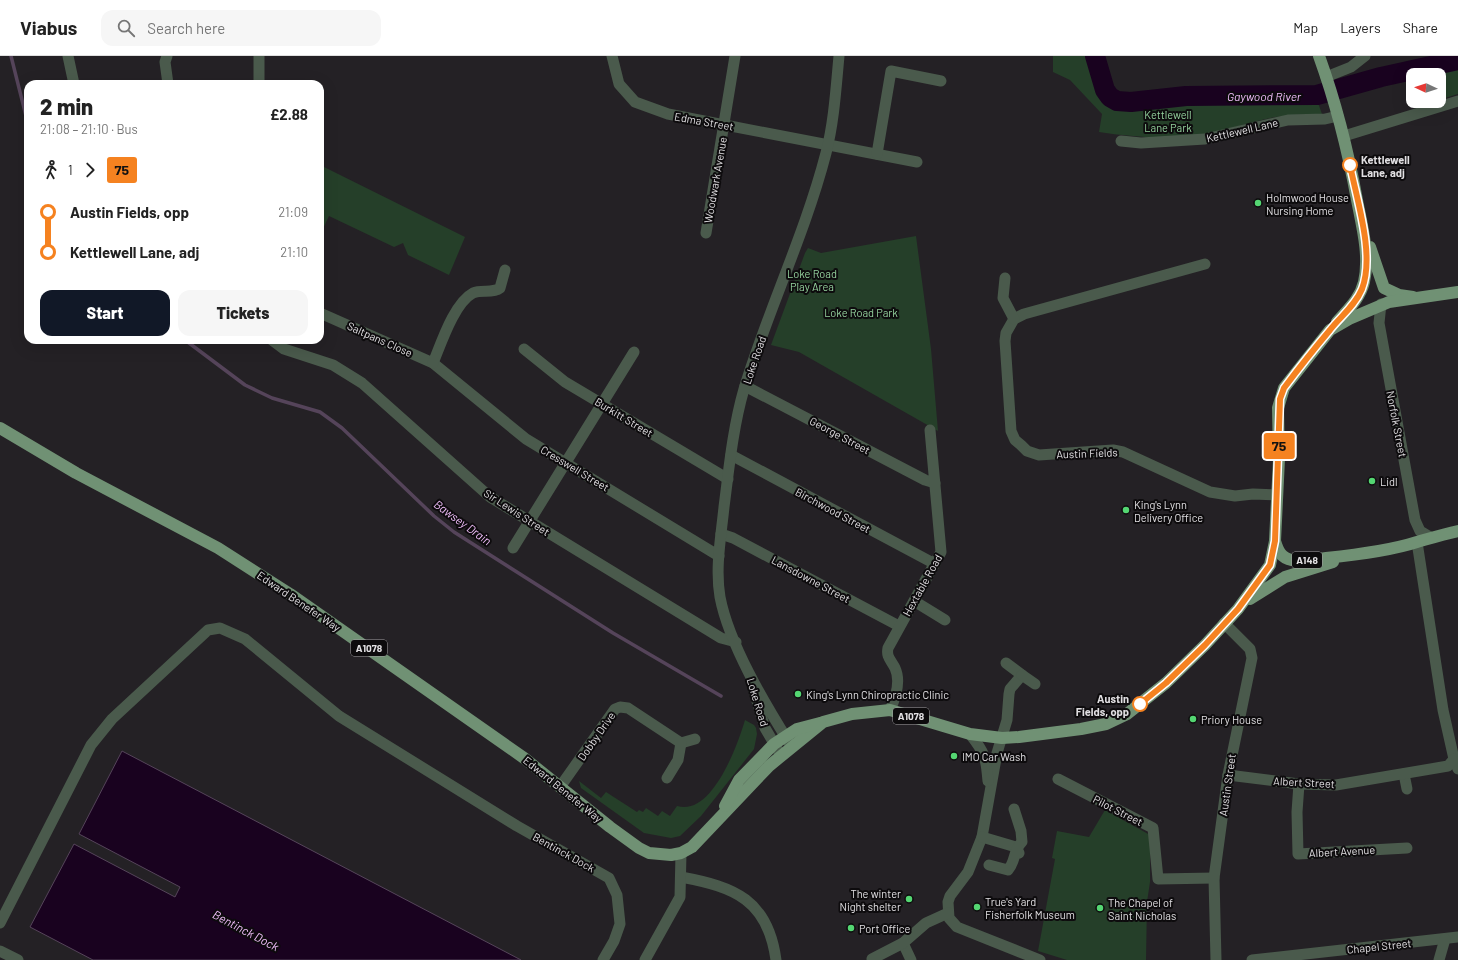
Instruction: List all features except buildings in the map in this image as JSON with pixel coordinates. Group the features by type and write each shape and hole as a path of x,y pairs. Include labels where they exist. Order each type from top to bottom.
{"main road":[{"path":"1275,541 1278,495 1280,399 1284,388 1330,330 1352,306 1364,282 1366,256 1362,225 1344,136 1319,56"},
{"path":"1362,225 1384,288 1399,295 1423,298"},
{"path":"1330,330 1348,319 1381,304 1458,292"},
{"name":"Edward Benefer Way","path":"0,428 76,473 218,548 277,586 518,754 610,827 639,848 649,853 661,855 681,853 692,847 702,839 717,820 782,756"},
{"name":"A148","path":"1275,541 1278,552 1293,560 1349,556 1417,542 1430,537 1458,531"},
{"name":"A1078","path":"782,756 823,722 852,714 890,710 970,734 1002,738 1080,729 1106,724 1127,714 1166,683 1238,609 1270,565 1275,541"},
{"path":"1238,609 1267,587 1285,577 1349,556"},
{"name":"Edward Benefer Way","path":"717,820 739,780 774,744 796,729 823,722"}],"street":[{"path":"68,56 73,80"},
{"path":"167,56 165,62 167,80"},
{"path":"258,56 260,80"},
{"name":"Edma Street","path":"612,56 619,84 635,102 668,114 917,162"},
{"name":"Woodwark Avenue","path":"706,233 735,56"},
{"name":"Loke Road","path":"782,756 765,728 747,669 727,621 721,598 718,574 719,556 731,456 745,386 812,201 828,144 839,56"},
{"path":"1326,77 1351,66 1365,56"},
{"path":"877,154 891,71 941,81"},
{"path":"1344,136 1458,101"},
{"name":"Kettlewell Lane","path":"1121,141 1141,143 1204,139 1288,120 1338,116"},
{"path":"1005,278 1003,298 1014,319 1024,314 1069,301 1205,264"},
{"path":"436,365 451,319 471,294 478,291 496,291 500,288 505,270"},
{"name":"Norfolk Street","path":"1381,304 1379,324 1415,520 1420,531 1430,537"},
{"name":"Saltpans Close","path":"324,315 436,365"},
{"name":"Austin Fields","path":"1014,319 1006,333 1005,341 1010,421 1015,440 1027,450 1039,455 1113,450 1123,452 1210,492 1235,496 1253,494 1278,495"},
{"path":"436,365 452,333"},
{"name":"Sir Lewis Street","path":"277,344 284,349 333,365 362,383 490,498 721,638 736,642"},
{"name":"Burkitt Street","path":"524,349 565,382 728,480"},
{"path":"513,548 603,405 634,352"},
{"name":"Cresswell Street","path":"436,365 526,438 719,556"},
{"name":"George Street","path":"745,386 925,480 935,483"},
{"name":"Hextable Road","path":"890,710 896,698 897,687 896,672 888,658 887,652 899,626 935,564 942,548 930,430"},
{"name":"Birchwood Street","path":"731,456 935,564"},
{"name":"Lansdowne Street","path":"721,534 733,538 899,626"},
{"path":"1417,542 1443,710 1456,764"},
{"path":"914,601 945,620"},
{"name":"Austin Street","path":"1216,960 1214,878 1228,775 1252,658 1250,649 1224,623"},
{"name":"Bentinck Dock","path":"0,923 91,745 112,718 208,630 220,628 245,639 339,716 411,759 447,785 609,878 617,895 620,924 614,941 603,960"},
{"path":"1006,663 1035,684"},
{"name":"Loke Road","path":"747,669 792,747"},
{"path":"1022,675 1010,689 1007,720 997,752 982,837 968,872 950,896 948,913 949,918 957,927 1040,960"},
{"name":"Dobby Drive","path":"560,787 615,709 620,707 628,708 681,743"},
{"path":"970,734 981,747 986,758 989,793"},
{"path":"667,778 678,760 681,743 695,739"},
{"name":"Albert Street","path":"1228,775 1299,784 1336,785 1456,764"},
{"path":"1404,774 1407,789"},
{"name":"Pilot Street","path":"1058,779 1153,828 1158,879 1214,878"},
{"name":"Albert Avenue","path":"1299,784 1297,812 1298,854 1407,848"},
{"path":"990,865 1008,870 1014,864 1022,842 1021,831 1014,809"},
{"path":"982,837 1018,850"},
{"path":"645,960 680,897 681,853"},
{"path":"681,877 705,881 727,888 753,905 765,921 773,941 776,960"},
{"path":"872,959 903,943 926,923 948,913"},
{"name":"Chapel Street","path":"1252,960 1325,956 1458,937"},
{"path":"1439,960 1445,939"},
{"path":"903,943 911,960"},
{"path":"0,950 18,960"}],"green space":[{"name":"Kettlewell Lane Park","path":"1053,56 1090,56 1100,90 1109,101 1122,106 1142,107 1208,100 1317,100 1322,114 1276,117 1199,135 1142,137 1099,132 1102,114 1070,80 1053,72"},
{"path":"1458,57 1458,94 1446,98 1446,68 1414,68 1413,65"},
{"path":"324,167 465,237 449,275 408,255 403,243 394,247 329,216 324,227"},
{"name":"Loke Road Park","path":"916,236 931,349 938,431 799,352 771,345 808,248 821,253"},
{"path":"745,720 754,725 756,728 757,734 754,749 701,816 680,836 671,838 644,833 581,788 579,781 601,798 606,792 637,812 639,810 643,812 646,808 658,816 662,811 670,816 677,806 690,806 701,801 712,790 730,761"},
{"path":"1105,810 1150,835 1150,882 1147,902 1146,960 1067,960 1038,951 1055,859 1052,858 1057,831 1089,837"}],"water":[{"path":"122,751 521,960 93,960 30,927 74,844 175,897 180,887 79,834"}],"waterway":[{"name":"Bawsey Drain","path":"11,56 24,108"},
{"name":"Gaywood River","path":"1095,56 1105,90 1110,97 1117,101 1131,102 1186,96 1317,95 1381,77 1458,60"},
{"name":"Bawsey Drain","path":"190,344 245,385 272,398 320,412 342,428 434,516 454,532 613,633 721,696"}],"bus line":[{"name":"75","path":"1140,704 1166,683 1205,645 1238,609 1270,565 1275,541 1279,459 1278,408 1280,399 1284,388 1344,313 1352,306 1358,297 1364,282 1366,256 1362,225 1350,165"}],"place":[{"name":"Kettlewell Lane, adj","path":"1350,165"},
{"name":"Holmwood House Nursing Home","path":"1258,203"},
{"name":"Lidl","path":"1372,481"},
{"name":"King's Lynn Delivery Office","path":"1126,510"},
{"name":"King's Lynn Chiropractic Clinic","path":"798,694"},
{"name":"Austin Fields, opp","path":"1140,704"},
{"name":"Priory House","path":"1193,719"},
{"name":"IMO Car Wash","path":"954,756"},
{"name":"The winter Night shelter","path":"909,899"},
{"name":"True's Yard Fisherfolk Museum","path":"977,907"},
{"name":"The Chapel of Saint Nicholas","path":"1100,908"},
{"name":"Port Office","path":"851,928"}],"park label":[{"name":"Loke Road Play Area","path":"812,279"}]}
